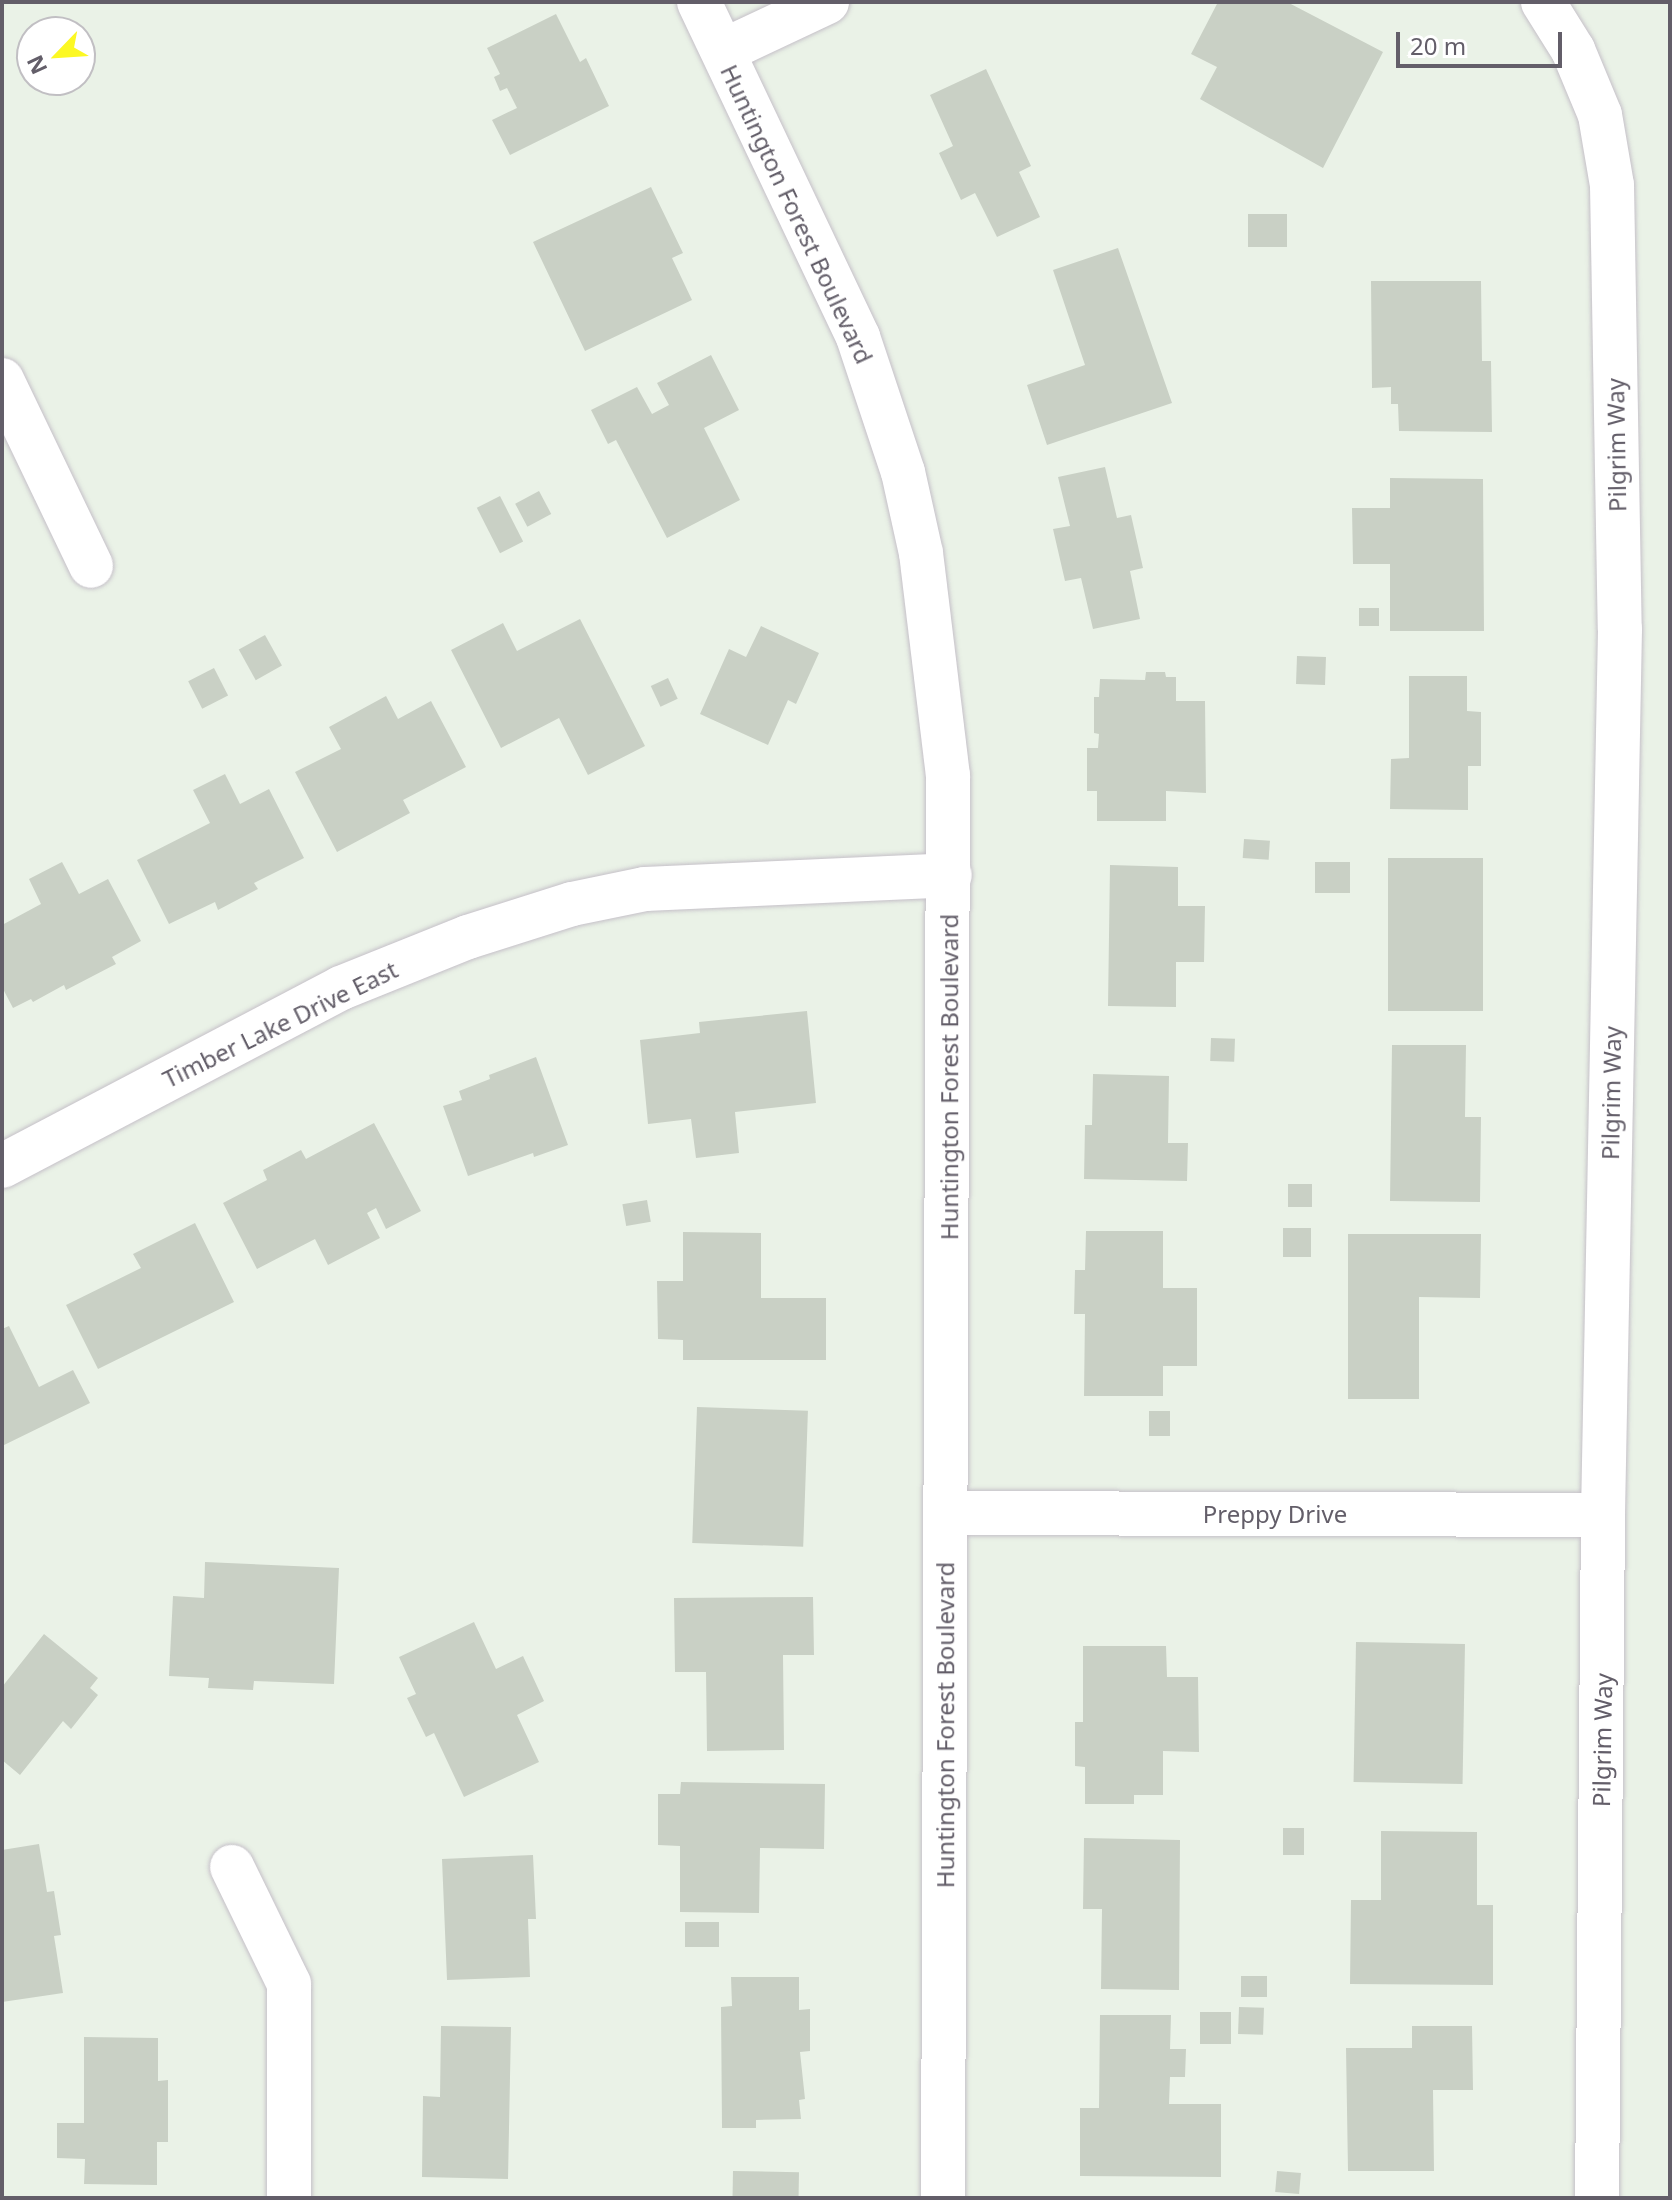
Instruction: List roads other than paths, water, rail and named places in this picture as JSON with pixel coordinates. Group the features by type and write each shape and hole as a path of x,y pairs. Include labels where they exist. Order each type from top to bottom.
{"street":[{"name":"Huntington Forest Boulevard","path":"699,2 858,337 903,472 921,553 946,759 950,875 943,2198"},
{"path":"723,51 827,2"},
{"name":"Pilgrim Way","path":"1543,2 1573,50 1600,115 1612,185 1620,629 1603,1515 1597,2198"},
{"path":"2,380 91,566"},
{"name":"Timber Lake Drive East","path":"2,1166 341,988 468,937 572,904 645,889 950,875"},
{"name":"Preppy Drive","path":"946,1513 1603,1515"},
{"path":"232,1867 289,1984 289,2198"}]}
